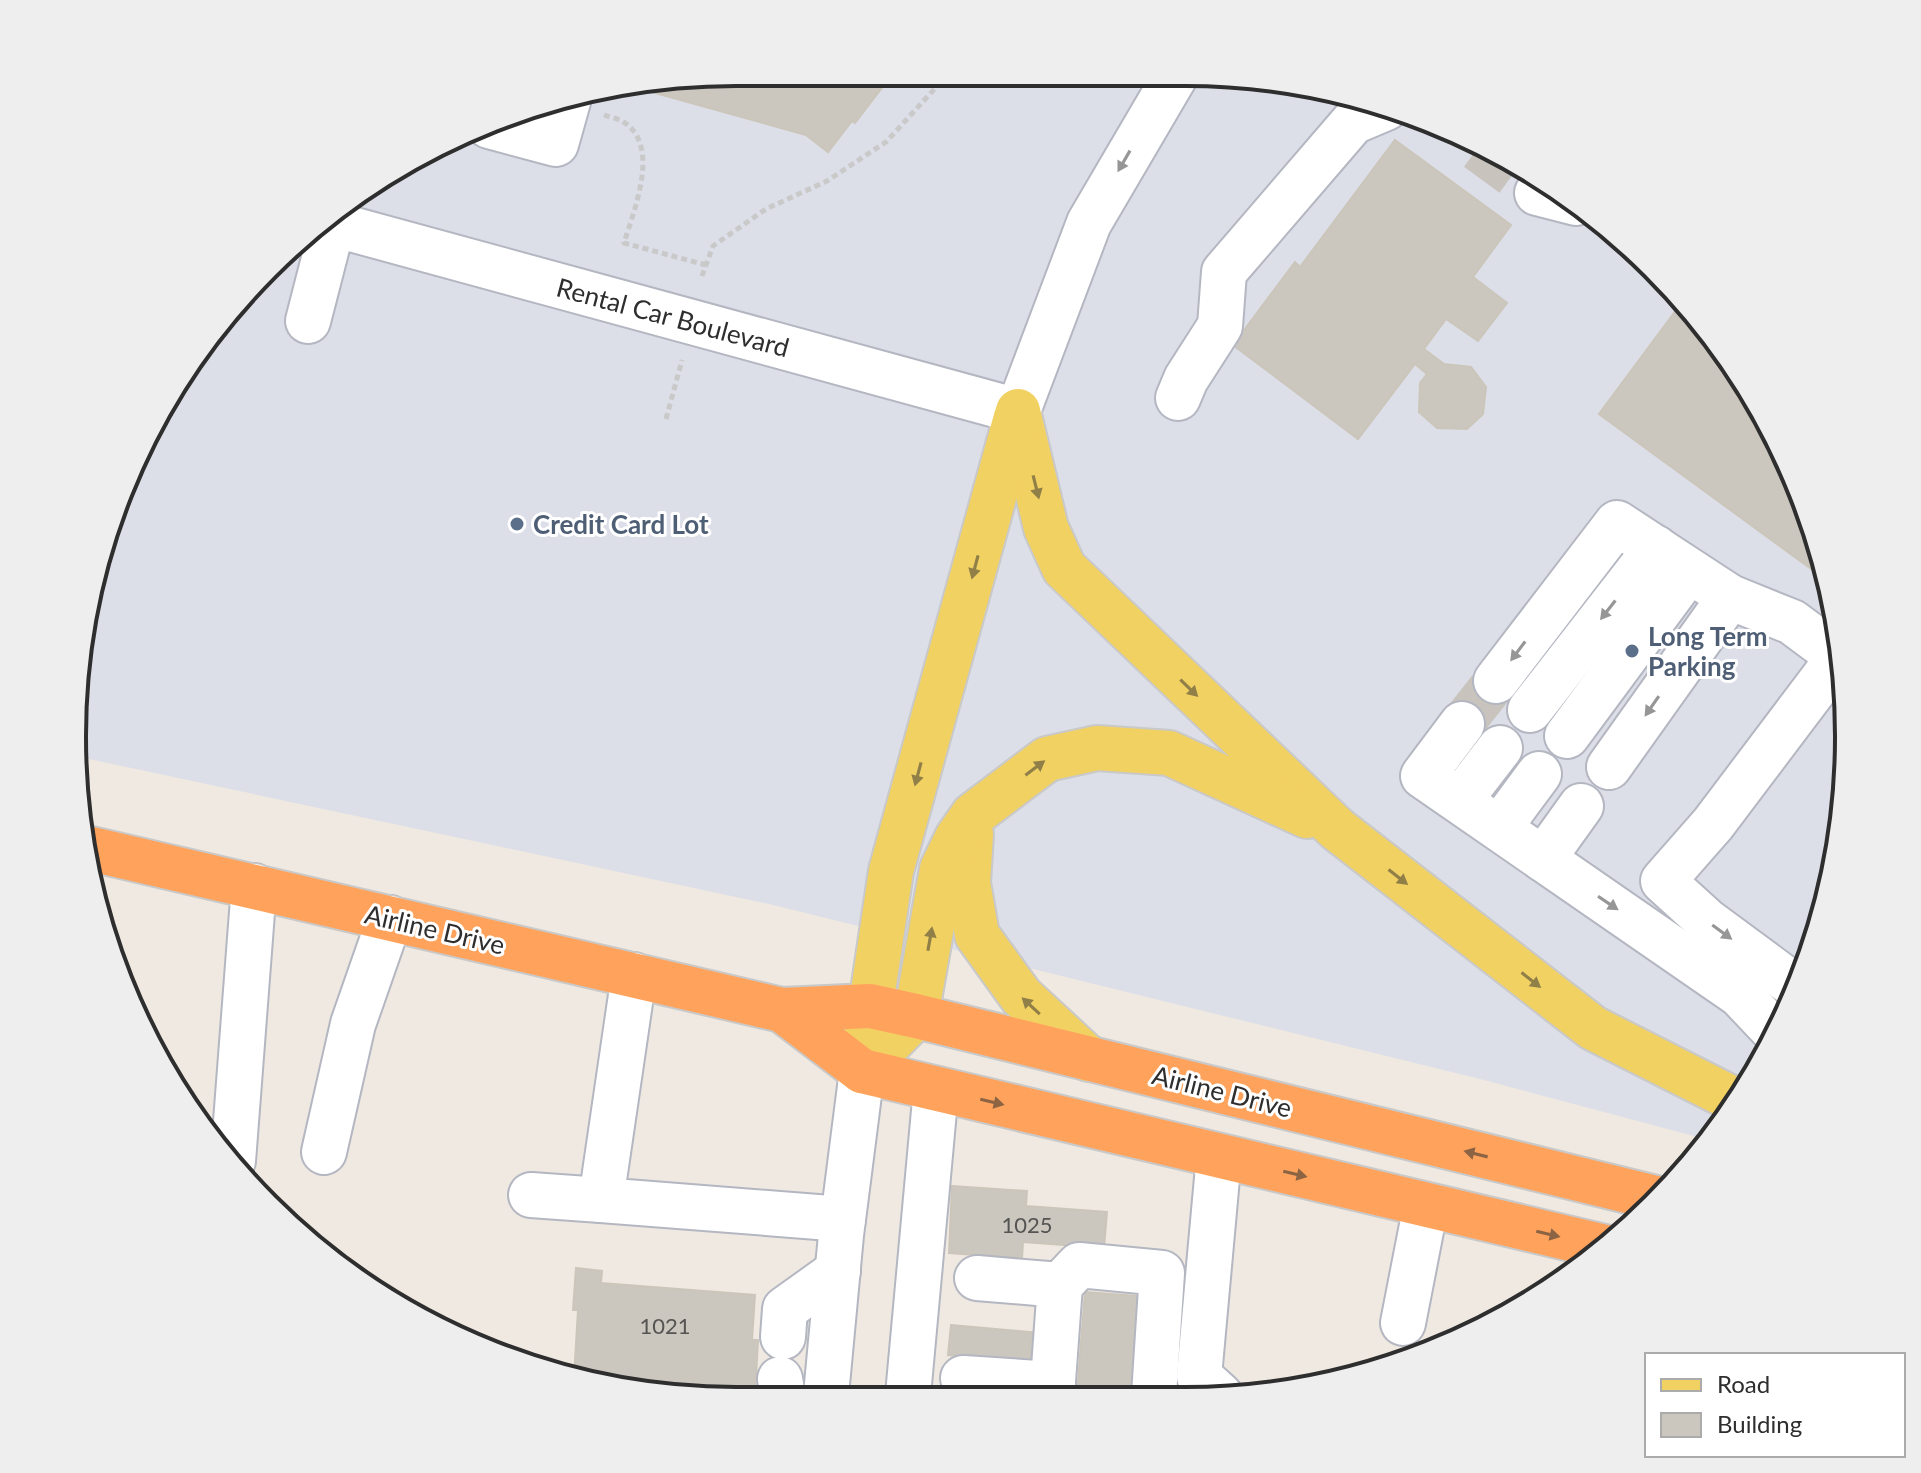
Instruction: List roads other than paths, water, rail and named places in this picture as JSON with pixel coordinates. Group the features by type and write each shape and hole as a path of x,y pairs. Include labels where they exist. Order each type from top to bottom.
{"highway":[{"name":"Airline Drive","path":"96,850 782,1010 870,1006 916,1016 1645,1195"},
{"name":"Airline Drive","path":"782,1010 862,1071 1591,1244"}],"main road":[{"path":"1018,411 1046,528 1064,568 1337,829 1593,1028 1726,1096"},
{"path":"862,1071 891,871 1018,411"},
{"path":"862,1071 916,1016 942,869 957,838 973,815 1047,759 1097,748 1169,753 1337,829"},
{"path":"973,815 968,883 977,935 1021,996 1089,1059"}],"lane":[{"path":"1018,411 1089,223 1174,86"},
{"path":"504,130 556,144 583,105"},
{"path":"1178,398 1186,379 1220,326 1224,272 1353,122 1372,114"},
{"name":"Rental Car Boulevard","path":"344,218 1018,411"},
{"path":"308,321 343,219"},
{"path":"1496,681 1617,523 1730,597 1792,622 1829,649"},
{"path":"1530,710 1672,560"},
{"path":"1567,736 1672,560"},
{"path":"1609,767 1730,597"},
{"path":"1787,980 1707,921 1663,881 1713,824 1831,670"},
{"path":"1462,724 1423,776 1740,995 1768,1024"},
{"path":"1460,800 1500,748"},
{"path":"1499,828 1539,774"},
{"path":"1543,859 1581,806"},
{"path":"234,1149 254,886"},
{"path":"324,1152 353,1024 390,918"},
{"path":"601,1200 634,975"},
{"path":"827,1387 843,1219 862,1071"},
{"path":"909,1387 936,1089"},
{"path":"1210,1386 1199,1376 1219,1156"},
{"path":"531,1195 843,1219"},
{"path":"1403,1323 1426,1205"},
{"path":"1053,1387 1060,1285 1079,1265 1162,1273 1155,1387"},
{"path":"782,1370 785,1309 838,1271"},
{"path":"977,1278 1060,1285"},
{"path":"963,1378 1030,1387"}],"tunnel":[{"path":"1509,172 1537,193"},
{"path":"1462,724 1496,681"}],"place":[{"name":"Credit Card Lot","path":"517,524"},
{"name":"Long Term Parking","path":"1632,651"}]}
